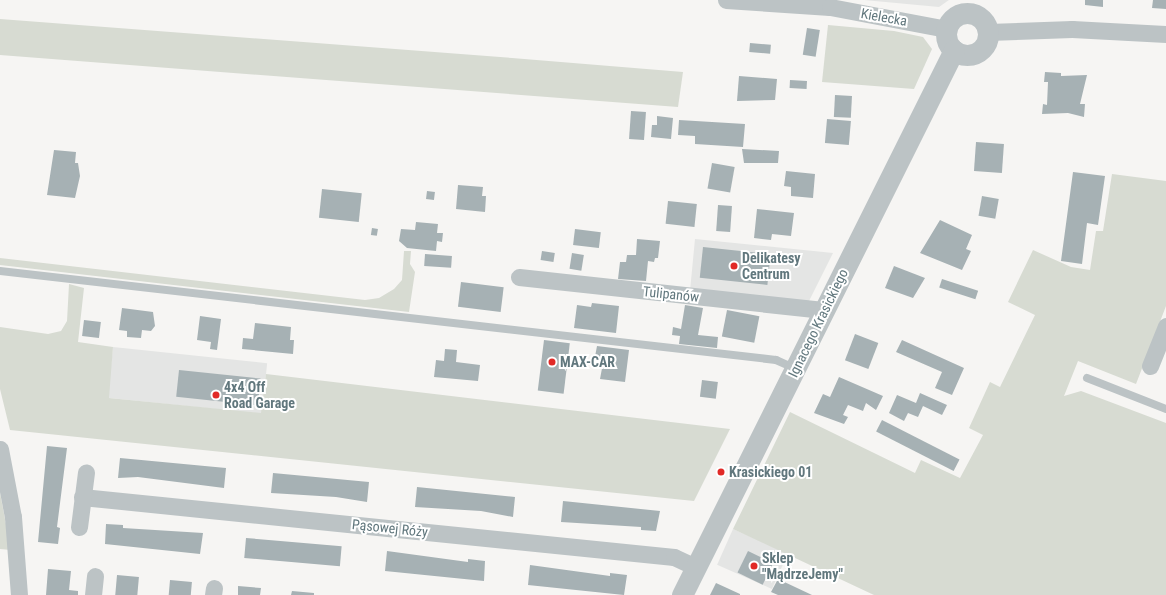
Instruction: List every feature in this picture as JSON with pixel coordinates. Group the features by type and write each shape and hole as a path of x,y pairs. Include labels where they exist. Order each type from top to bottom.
{"street":[{"name":"Kielecka","path":"726,0 830,7 946,29"},
{"path":"975,7 988,32 984,46 978,51 964,55 954,50 948,42 946,29 954,17 975,7"},
{"path":"988,32 1072,30 1166,34"},
{"name":"Ignacego Krasickiego","path":"682,595 954,50"},
{"name":"Tulipanów","path":"519,277 824,310"},
{"path":"1150,366 1166,326"},
{"path":"0,449 13,517 19,595"},
{"path":"79,527 86,472"},
{"name":"Pąsowej Róży","path":"82,497 674,557 695,567"},
{"path":"93,595 95,576"}],"lane":[{"path":"0,271 765,358 795,369"},
{"path":"1087,378 1166,409"}],"shaded area":[{"path":"864,0 949,0 939,7"},
{"path":"0,19 683,72 678,107 0,55"},
{"path":"828,25 894,31 923,37 932,49 914,89 822,82"},
{"path":"1112,174 1166,181 1166,306 1136,384 1078,361 1064,396 1081,391 1166,423 1166,595 874,595 733,529 790,412 915,473 921,460 960,478 983,435 969,428 990,382 1000,387 1035,315 1008,302 1033,250 1071,267 1090,270 1096,231 1103,231"},
{"path":"695,239 833,253 808,303 690,291"},
{"path":"404,251 411,251 410,264 415,272 409,312 0,265 0,258 365,300 379,298 394,289 402,280"},
{"path":"69,284 84,288 78,342 113,347 109,398 261,413 266,374 730,429 694,501 10,430 0,389 0,327 48,334 61,331 67,321"},
{"path":"113,347 267,363 262,414 108,398"},
{"path":"0,493 11,550 0,549"},
{"path":"733,529 788,553 772,589 717,565"}],"building":[{"path":"1085,0 1103,0 1103,7 1085,5"},
{"path":"1153,0 1166,0 1166,9 1152,8"},
{"path":"807,28 820,30 816,57 803,55"},
{"path":"750,43 771,45 770,54 749,52"},
{"path":"1045,72 1061,73 1061,76 1087,75 1080,104 1085,104 1084,117 1068,113 1042,114 1043,104 1047,105 1048,82 1044,82"},
{"path":"739,76 777,79 775,100 737,101"},
{"path":"790,80 807,81 807,89 790,88"},
{"path":"835,95 852,96 851,118 834,117"},
{"path":"631,111 646,112 644,140 629,139"},
{"path":"657,116 673,118 671,139 651,137 652,125 657,125"},
{"path":"827,119 851,121 849,145 825,143"},
{"path":"679,120 745,124 743,147 695,144 695,136 678,135"},
{"path":"976,142 1004,144 1002,173 974,171"},
{"path":"742,149 779,151 778,163 744,163"},
{"path":"54,150 76,152 75,163 78,163 80,176 75,198 47,195"},
{"path":"712,163 735,167 730,193 707,189"},
{"path":"786,171 815,174 813,198 791,196 791,187 784,186"},
{"path":"1073,172 1105,176 1098,225 1087,223 1082,264 1061,261"},
{"path":"458,185 483,187 482,196 486,196 485,212 456,209"},
{"path":"322,189 362,193 359,222 319,218"},
{"path":"427,191 435,192 434,200 426,199"},
{"path":"982,196 999,199 995,219 979,216"},
{"path":"668,201 697,204 694,227 666,224"},
{"path":"718,205 732,206 730,232 716,231"},
{"path":"757,209 794,213 791,236 772,234 771,240 754,238"},
{"path":"940,220 972,235 966,249 971,251 962,270 920,253"},
{"path":"416,222 438,224 437,233 443,233 442,242 437,241 436,251 407,248 399,241 401,229 415,230"},
{"path":"372,228 378,229 377,236 371,235"},
{"path":"575,229 601,232 599,248 573,245"},
{"path":"637,239 660,241 658,258 655,258 654,262 648,261 646,281 618,279 620,262 626,262 627,255 636,255"},
{"path":"703,247 771,254 767,285 700,278"},
{"path":"542,251 555,253 553,262 541,260"},
{"path":"572,253 584,255 581,271 569,269"},
{"path":"425,254 452,256 451,268 424,266"},
{"path":"894,266 925,278 913,298 885,288"},
{"path":"942,279 978,291 975,299 939,288"},
{"path":"461,282 504,287 501,312 458,307"},
{"path":"592,303 619,306 616,333 574,328 577,305 591,307"},
{"path":"685,305 703,308 698,335 718,337 717,348 679,344 680,336 672,335 673,327 681,329"},
{"path":"122,308 153,312 155,326 151,331 142,330 141,338 127,337 127,331 119,330"},
{"path":"727,310 759,316 754,343 722,337"},
{"path":"200,316 221,319 217,350 210,349 211,342 197,340"},
{"path":"84,320 101,322 99,338 82,336"},
{"path":"255,323 291,327 290,340 294,340 293,354 242,349 243,338 253,339"},
{"path":"855,334 878,343 868,369 845,360"},
{"path":"544,340 570,343 564,394 538,391"},
{"path":"902,340 964,368 952,395 935,388 942,372 896,352"},
{"path":"597,346 629,350 625,382 600,379 603,363 594,362"},
{"path":"445,349 457,350 456,362 480,365 478,381 434,377 436,360 444,361"},
{"path":"179,370 261,379 258,405 176,397"},
{"path":"839,377 883,396 876,410 866,403 863,411 848,405 843,415 848,417 844,424 814,413 823,394 830,397"},
{"path":"702,380 718,382 716,399 700,397"},
{"path":"920,393 947,405 942,415 923,406 918,417 908,413 904,421 889,413 897,395 916,403"},
{"path":"882,420 960,459 954,471 876,432"},
{"path":"47,446 67,448 57,527 60,528 58,544 38,542"},
{"path":"120,458 226,468 224,488 138,477 118,478"},
{"path":"273,473 369,482 367,502 336,497 271,493"},
{"path":"417,487 515,497 513,517 481,511 415,507"},
{"path":"563,501 660,511 656,531 641,530 641,527 561,522"},
{"path":"106,524 123,525 123,528 203,533 200,554 105,544"},
{"path":"246,538 342,546 340,566 244,558"},
{"path":"387,551 468,562 468,559 485,561 484,581 385,571"},
{"path":"748,551 773,563 763,585 737,573"},
{"path":"530,565 610,576 610,573 627,575 624,595 528,585"},
{"path":"48,569 71,571 69,590 78,591 78,595 46,595"},
{"path":"117,575 139,577 137,595 115,595"},
{"path":"778,579 812,595 778,595 771,592"},
{"path":"170,580 192,582 191,595 169,595"},
{"path":"716,583 740,594 740,595 710,595"},
{"path":"238,586 261,588 260,595 238,595"},
{"path":"292,591 314,593 314,595 291,595"}],"place":[{"name":"Delikatesy Centrum","path":"734,266"},
{"name":"MAX-CAR","path":"552,362"},
{"name":"4x4 Off Road Garage","path":"216,395"},
{"name":"Krasickiego 01","path":"721,472"},
{"name":"Sklep \"MądrzeJemy\"","path":"754,566"}]}
